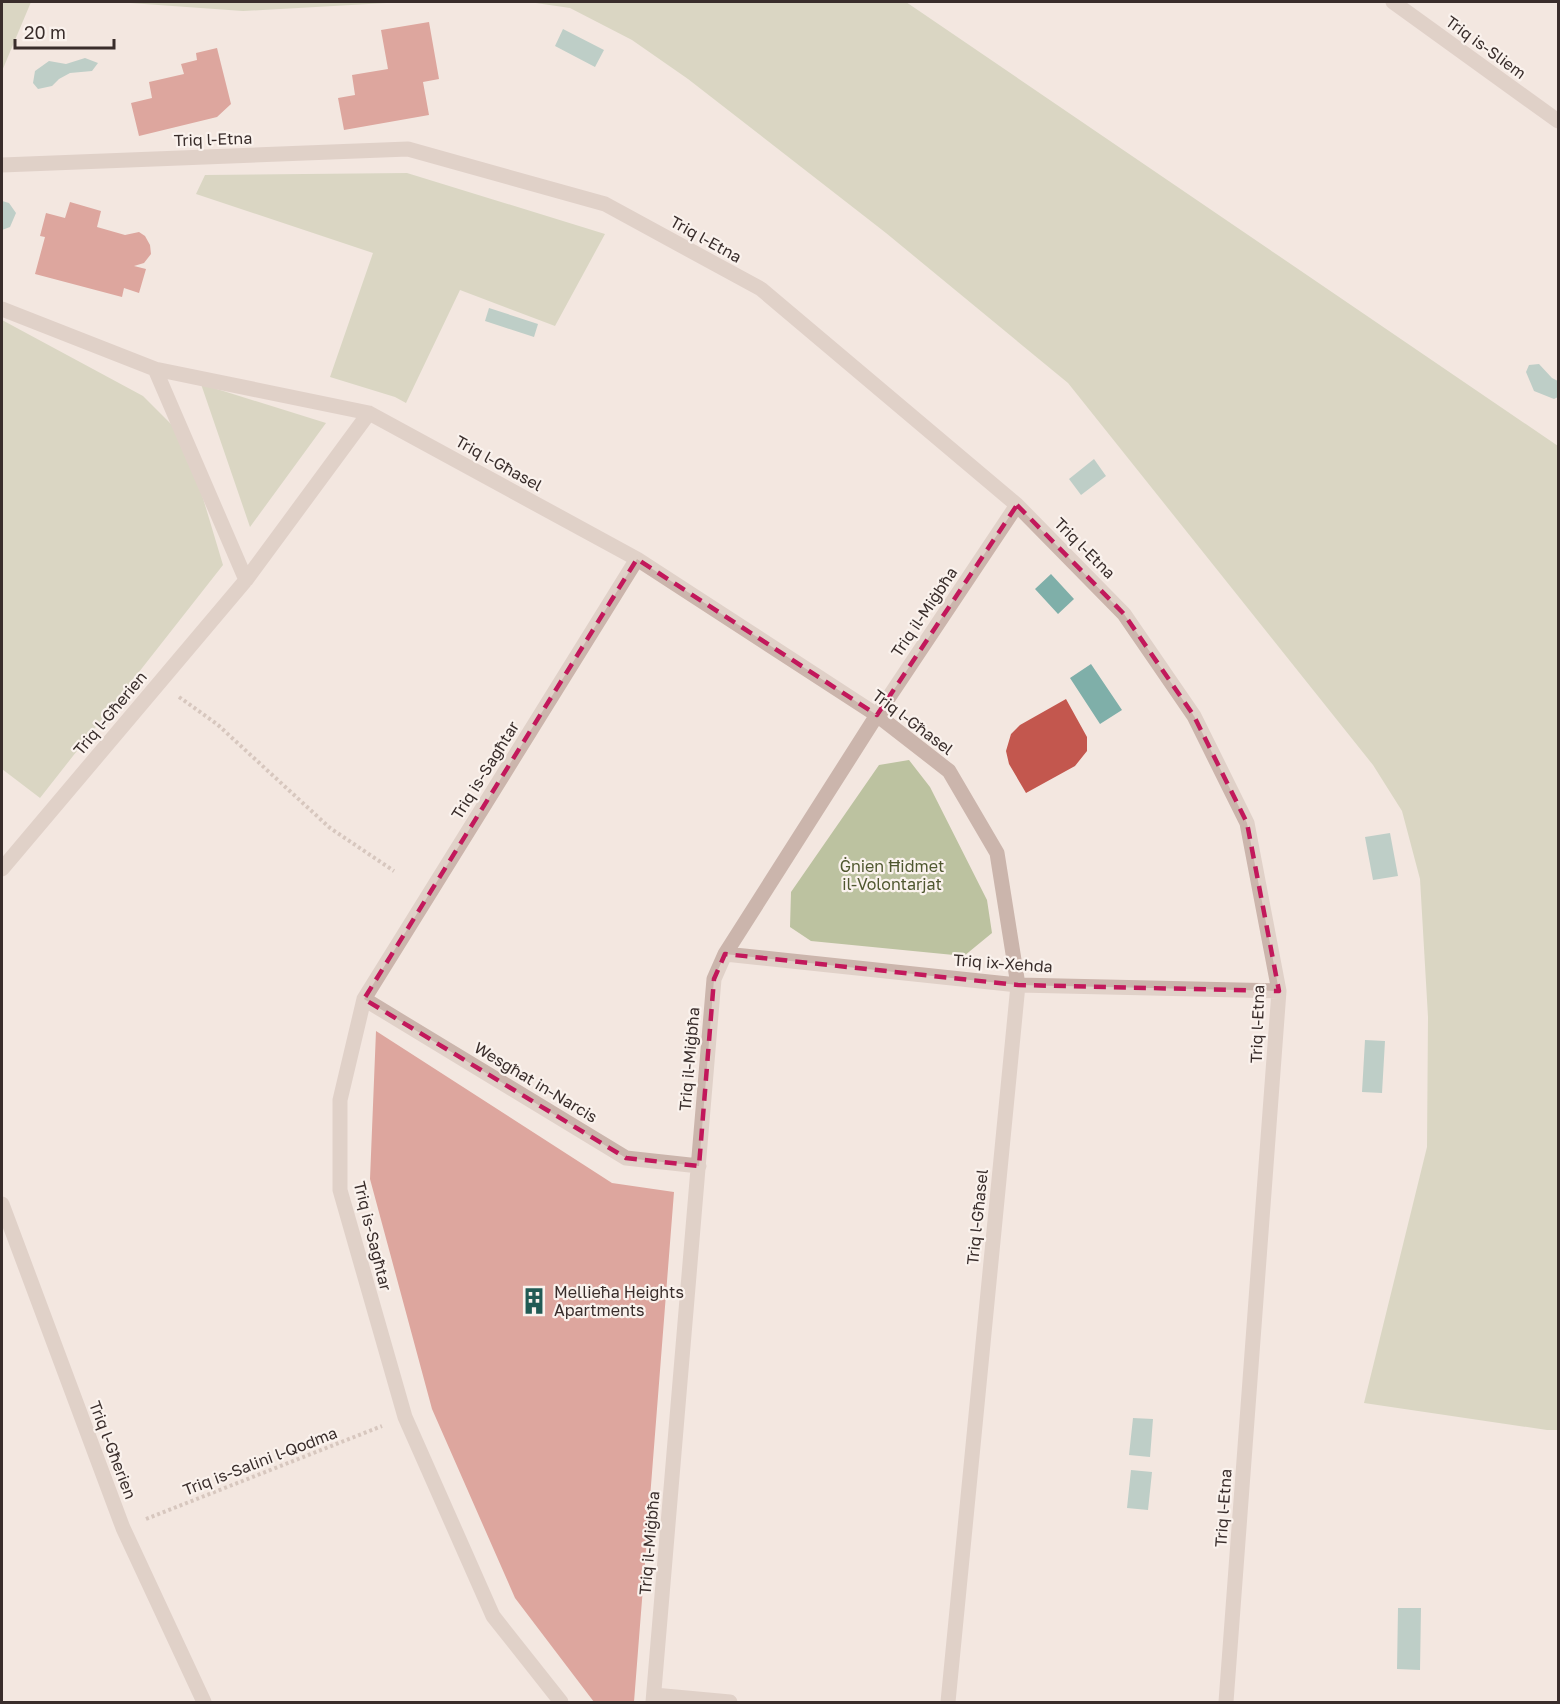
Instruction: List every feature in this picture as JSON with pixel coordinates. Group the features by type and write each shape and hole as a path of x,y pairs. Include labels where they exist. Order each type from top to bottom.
{"street":[{"name":"Triq is-Sliem","path":"1393,2 1558,121"},
{"name":"Triq l-Etna","path":"2,165 408,149 605,204 761,289 1017,505 1124,614 1194,716 1247,823 1280,991 1226,1702"},
{"name":"Triq l-Għasel","path":"2,309 155,369 369,413 637,559 877,715 949,771 997,854 1018,985 948,1702"},
{"path":"155,369 246,580"},
{"name":"Triq l-Għerien","path":"2,869 246,580 369,413"},
{"name":"Triq il-Miġbħa","path":"653,1699 714,979 725,954 877,715 1017,505"},
{"name":"Triq is-Sagħtar","path":"561,1702 492,1616 405,1417 340,1190 340,1100 364,999 637,559"},
{"name":"Triq ix-Xehda","path":"725,954 1018,985 1280,991"},
{"name":"Wesgħat in-Narcis","path":"364,999 626,1158 699,1167"},
{"name":"Triq l-Għerien","path":"2,1204 123,1528 204,1702"},
{"path":"653,1699 730,1702"}],"path":[{"path":"159,683 218,725 330,828 394,871"},
{"name":"Triq is-Salini l-Qodma","path":"123,1528 405,1417"}],"highlighted area":[{"path":"1017,505 1124,614 1194,716 1247,823 1279,991 1018,985 725,954 714,979 699,1166 626,1158 364,999 637,559 877,715"}],"green space":[{"path":"2,2 31,2 2,71"},
{"path":"116,2 404,2 243,11"},
{"path":"529,2 906,2 1558,446 1558,1430 1364,1403 1427,1147 1428,1017 1420,879 1402,811 1373,765 1068,383 886,233 688,79 632,40 570,8"},
{"path":"407,173 605,234 555,326 460,290 406,403 395,397 330,377 373,253 196,194 205,175"},
{"path":"2,320 143,396 185,438 223,565 40,798 2,769"},
{"path":"201,384 326,423 250,527"},
{"name":"Ġnien Ħidmet il-Volontarjat","path":"909,760 930,787 987,900 992,933 964,956 811,941 790,927 791,892 879,765"}],"water":[{"path":"563,29 604,50 595,67 555,46"},
{"path":"85,58 98,63 92,71 70,73 52,86 38,89 33,83 35,71 49,61 66,64"},
{"path":"2,201 9,203 16,213 10,227 2,230"},
{"path":"489,308 538,324 534,337 485,321"},
{"path":"1539,364 1558,381 1558,397 1554,399 1534,391 1526,372 1529,365"},
{"path":"1094,459 1106,476 1081,495 1069,479"},
{"path":"1051,574 1074,599 1058,614 1035,589"},
{"path":"1091,664 1122,710 1100,724 1070,678"},
{"path":"1390,833 1398,876 1373,880 1365,837"},
{"path":"1365,1040 1385,1041 1382,1093 1362,1092"},
{"path":"1133,1418 1153,1419 1150,1457 1129,1455"},
{"path":"1131,1470 1152,1472 1148,1510 1127,1508"},
{"path":"1398,1608 1421,1608 1420,1670 1397,1669"}],"building":[{"path":"429,22 439,79 423,82 429,115 344,130 338,98 355,95 352,75 388,69 381,30"},
{"path":"217,48 231,104 217,117 139,136 131,103 152,98 149,82 184,74 181,64 197,60 196,53"},
{"path":"70,202 101,211 97,227 125,235 139,232 145,236 150,245 151,254 144,263 134,266 146,269 139,293 124,288 122,297 35,274 45,237 40,236 46,213 65,218"},
{"path":"1066,699 1087,737 1087,751 1075,766 1026,793 1009,764 1006,751 1011,734 1020,725"},
{"name":"Mellieħa Heights Apartments","path":"376,1031 612,1183 674,1192 634,1702 594,1702 515,1598 432,1409 370,1179"}],"place":[{"name":"Mellieħa Heights Apartments","path":"534,1301"}]}
